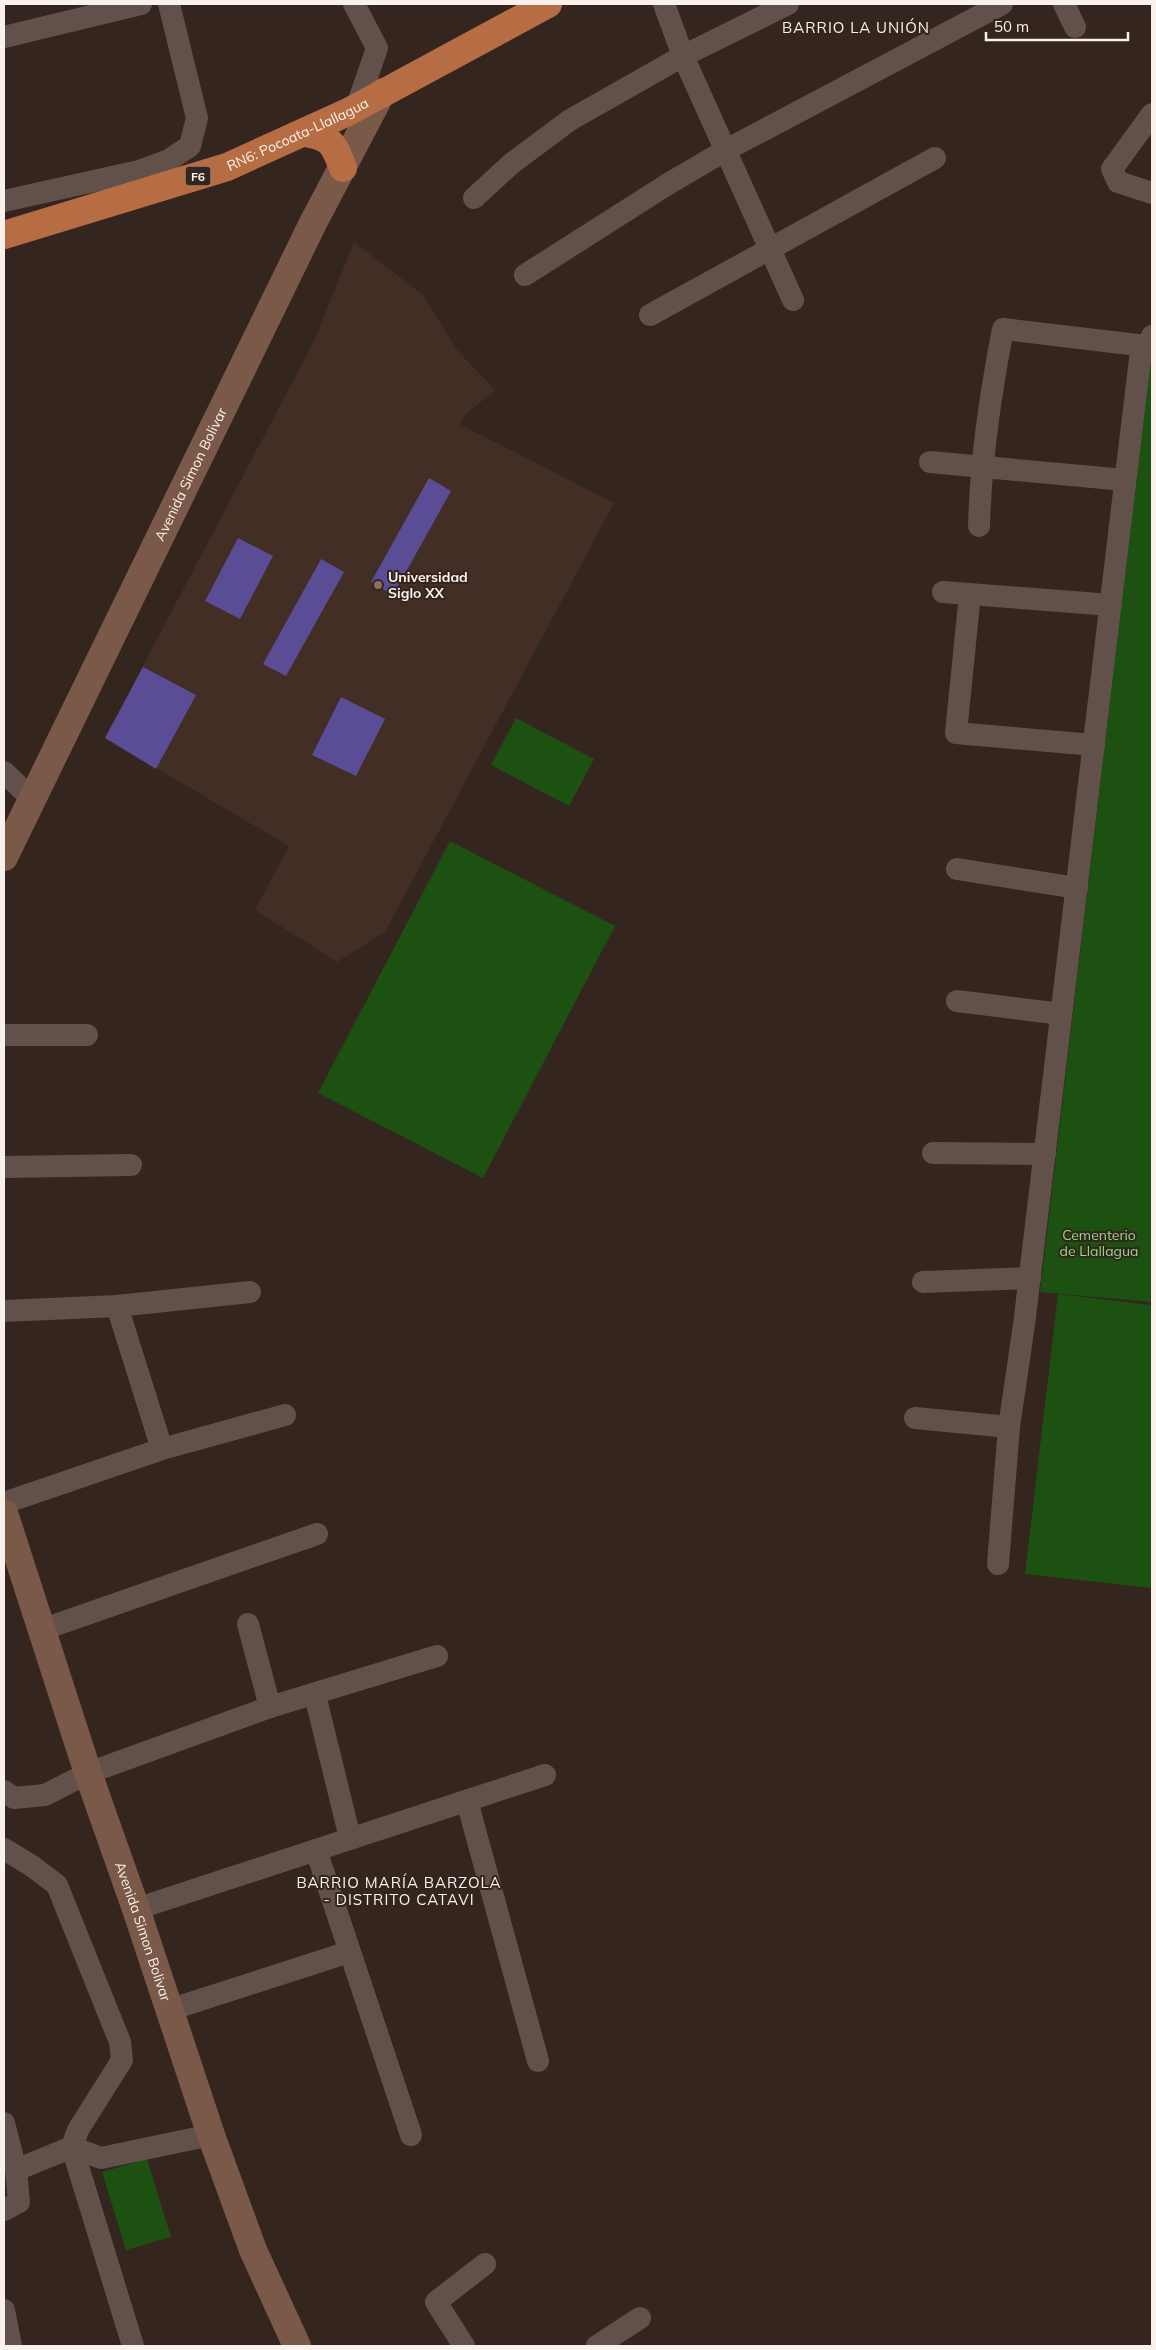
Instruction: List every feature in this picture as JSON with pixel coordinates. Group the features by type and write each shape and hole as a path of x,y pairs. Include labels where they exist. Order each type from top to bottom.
{"highway":[{"name":"RN6: Pocoata-Llallagua","path":"4,235 227,167 305,133 548,4"},
{"path":"305,133 321,135 334,145 342,168"}],"main road":[{"name":"Avenida Simon Bolivar","path":"4,857 342,168 382,92"},
{"name":"Avenida Simon Bolivar","path":"4,1513 88,1773 136,1909 211,2135 253,2250 297,2346"}],"street":[{"path":"4,37 141,4"},
{"path":"4,201 139,171 169,160 190,146 197,118 169,4"},
{"path":"354,4 377,48 358,106"},
{"path":"664,4 683,56 793,300"},
{"path":"474,198 511,164 570,120 683,56 788,4"},
{"path":"525,275 726,150 1002,4"},
{"path":"1064,4 1075,27"},
{"path":"1152,114 1112,169 1118,182 1152,193"},
{"path":"650,315 935,158"},
{"path":"978,526 981,467 988,410 1003,329 1149,341 1140,359 1125,480 1030,1278 1009,1427 998,1564"},
{"path":"930,462 1125,480"},
{"path":"943,592 1111,605"},
{"path":"970,594 956,733 1094,746"},
{"path":"4,772 32,799"},
{"path":"957,869 1077,888"},
{"path":"957,1001 1061,1014"},
{"path":"4,1035 87,1035"},
{"path":"933,1152 1045,1154"},
{"path":"4,1167 131,1165"},
{"path":"922,1282 1030,1278"},
{"path":"4,1311 117,1306 250,1292"},
{"path":"117,1306 162,1449"},
{"path":"4,1503 162,1449 285,1415"},
{"path":"915,1418 1009,1427"},
{"path":"41,1630 317,1534"},
{"path":"248,1624 270,1707"},
{"path":"4,1790 14,1798 45,1795 88,1773 270,1707 315,1695 437,1656"},
{"path":"315,1695 350,1838"},
{"path":"136,1909 546,1775"},
{"path":"466,1801 538,2061"},
{"path":"4,1849 32,1866 57,1885 120,2042 122,2060 78,2130 72,2147 132,2346"},
{"path":"316,1850 411,2135"},
{"path":"168,2010 349,1952"},
{"path":"4,2123 16,2170 19,2202 4,2210"},
{"path":"16,2170 72,2147 101,2158 211,2135"},
{"path":"464,2346 436,2302 485,2264"},
{"path":"4,2310 12,2346"},
{"path":"597,2346 640,2318"}],"shaded area":[{"name":"Universidad Siglo XX","path":"354,242 423,295 457,350 495,390 466,414 460,424 614,503 385,932 337,962 255,910 289,846 105,738 314,341"}],"green space":[{"name":"Cementerio de Llallagua","path":"1152,359 1152,1302 1040,1292 1150,362"},
{"path":"516,718 594,759 569,806 491,765"},
{"path":"450,841 615,926 483,1178 318,1093"},
{"path":"1058,1294 1152,1305 1152,1588 1025,1574"},
{"path":"147,2159 171,2237 126,2250 102,2172"}],"building":[{"path":"429,478 451,491 393,595 371,582"},
{"path":"238,538 273,556 240,619 205,601"},
{"path":"321,559 344,572 286,676 263,664"},
{"path":"143,667 196,695 156,769 105,738"},
{"path":"341,697 385,719 356,776 312,755"}],"place":[{"name":"Universidad Siglo XX","path":"378,585"}],"district":[{"name":"BARRIO LA UNIÓN","path":"856,27"},
{"name":"BARRIO MARÍA BARZOLA - DISTRITO CATAVI","path":"399,1890"}]}
